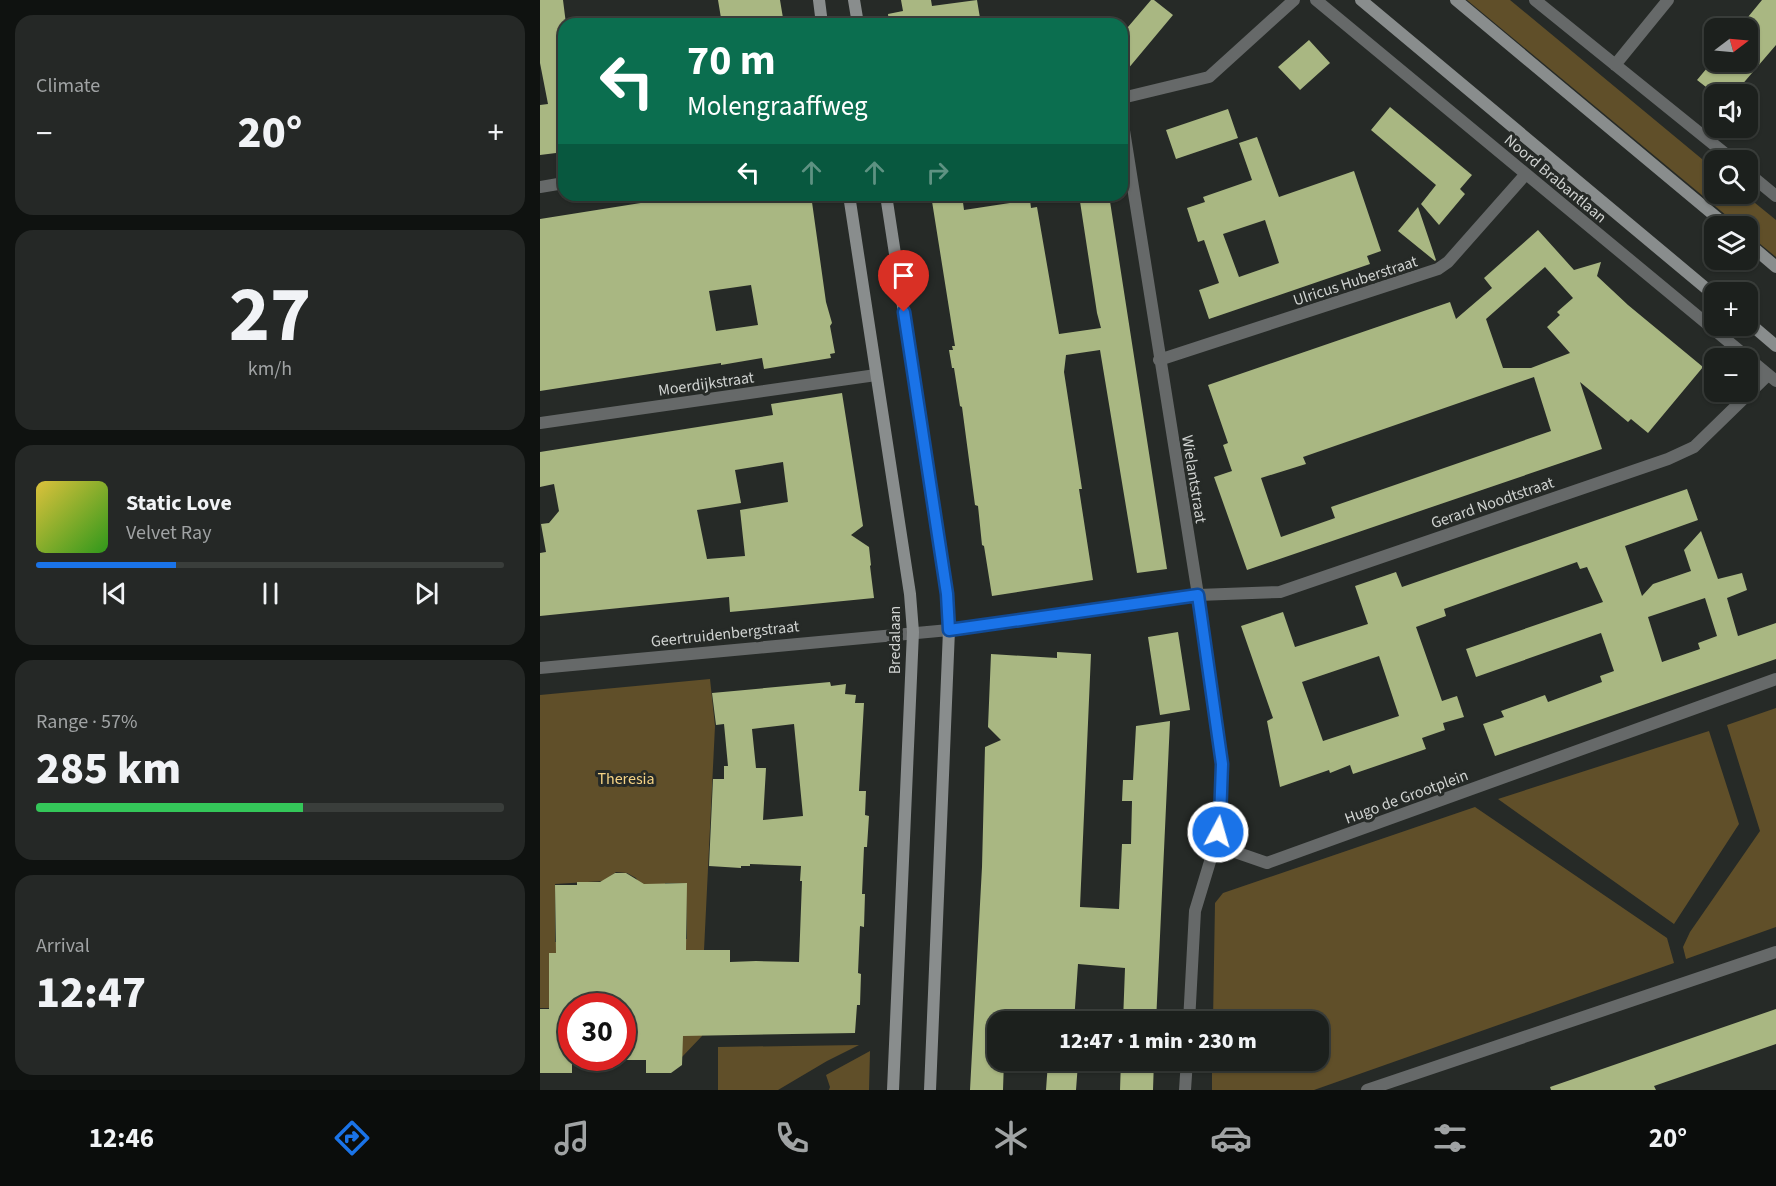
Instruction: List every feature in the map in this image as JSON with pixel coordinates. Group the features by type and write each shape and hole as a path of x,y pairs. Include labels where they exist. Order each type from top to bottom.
{"street":[{"path":"819,0 821,18"},
{"path":"854,0 857,18"},
{"path":"1128,97 1209,77 1294,0"},
{"name":"Noord Brabantlaan","path":"1316,0 1772,378"},
{"name":"Noord Brabantlaan","path":"1361,0 1704,287"},
{"path":"1456,0 1715,216"},
{"path":"1535,0 1720,150"},
{"path":"1615,65 1668,0"},
{"name":"Wielantstraat","path":"1128,157 1198,595 1222,764 1220,819 1215,845"},
{"name":"Ulricus Huberstraat","path":"1159,360 1438,269 1448,262 1525,175"},
{"path":"1758,181 1776,196"},
{"path":"540,187 558,184"},
{"name":"Bredalaan","path":"850,201 910,594 913,632 893,1090"},
{"path":"887,201 947,594 949,630 930,1090"},
{"path":"1758,252 1776,267"},
{"path":"1758,331 1776,346"},
{"name":"Moerdijkstraat","path":"540,423 876,375"},
{"name":"Gerard Noodtstraat","path":"949,630 1198,595 1280,592 1668,459 1694,447 1772,378"},
{"name":"Geertruidenbergstraat","path":"540,668 949,630"},
{"name":"Hugo de Grootplein","path":"1215,845 1267,863 1776,679"},
{"path":"1190,1011 1195,911 1215,845"},
{"path":"1367,1090 1776,952"},
{"path":"1185,1090 1186,1071"}],"green space":[{"path":"1467,0 1510,0 1704,161 1704,197"},
{"path":"1713,204 1756,204 1776,220 1776,257 1758,242 1758,216 1727,216"},
{"name":"Theresia","path":"710,679 715,726 702,991 702,1036 682,1057 678,1053 671,940 687,939 686,883 665,883 665,887 641,887 636,878 627,873 616,872 604,881 555,884 555,942 570,942 571,993 558,993 558,1008 540,1008 540,695"},
{"path":"1776,708 1776,927 1686,959 1683,947 1690,932 1760,831 1727,725"},
{"path":"1709,731 1739,824 1674,924 1498,799"},
{"path":"1475,807 1667,938 1674,963 1314,1090 1212,1090 1212,1071 1329,1071 1329,1011 1213,1011 1215,903 1223,893"},
{"path":"859,1045 778,1090 718,1090 718,1047"},
{"path":"870,1051 869,1090 829,1090 826,1075"}],"building":[{"path":"540,0 563,0 565,18 558,18 558,153 540,155 540,105 548,104 540,63"},
{"path":"718,0 780,0 783,18 721,18"},
{"path":"901,0 931,0 932,6 977,0 980,18 888,18 888,14 903,11"},
{"path":"1151,0 1173,15 1128,69 1128,27"},
{"path":"1762,0 1776,0 1776,45 1758,66 1758,18 1748,17"},
{"path":"1309,40 1330,63 1300,90 1278,67"},
{"path":"1704,72 1753,72 1743,84 1704,85 1697,80"},
{"path":"1390,107 1472,175 1460,189 1465,194 1439,225 1421,204 1436,185 1371,130"},
{"path":"1228,109 1238,138 1176,159 1166,130"},
{"path":"1257,137 1279,197 1354,171 1381,251 1367,256 1370,264 1209,319 1199,290 1219,283 1204,240 1198,242 1187,208 1205,202 1203,197 1252,180 1239,143","holes":["1265,220 1279,263 1239,277 1223,234"]},
{"path":"653,201 812,201 826,302 832,323 830,326 835,353 830,354 831,358 764,369 762,358 540,391 540,219","holes":["751,285 758,325 716,331 709,291"]},
{"path":"932,201 963,201 964,210 1023,201 1030,201 1031,208 1037,207 1059,334 1101,328 1080,201 1110,201 1167,569 1137,573 1100,350 1066,355 1064,372 1093,580 992,596 982,545 978,506 975,505 962,407 949,350 953,350 952,346 955,346"},
{"path":"1418,207 1436,260 1435,261 1398,231"},
{"path":"1538,230 1574,270 1601,262 1597,276 1628,305 1703,367 1648,433 1631,419 1628,422 1580,382 1602,449 1247,570 1214,477 1232,471 1223,445 1228,443 1208,385 1450,302 1456,319 1492,288 1484,278","holes":["1545,267 1573,298 1557,312 1560,315 1547,327 1570,353 1531,368 1503,368 1486,319","1534,377 1551,431 1331,507 1335,518 1281,537 1261,478 1306,464 1303,457"]},
{"path":"842,393 863,526 851,535 869,547 874,598 730,612 729,597 540,616 540,553 546,552 541,524 549,523 559,511 554,484 540,487 540,452 773,415 771,404","holes":["783,462 788,502 740,510 745,556 707,559 697,510 741,503 735,470"]},
{"path":"1687,489 1698,520 1625,546 1642,596 1653,584 1691,571 1684,550 1701,531 1718,579 1742,573 1747,590 1727,598 1738,636 1776,623 1776,659 1495,756 1483,724 1504,717 1501,711 1545,695 1548,702 1602,682 1600,676 1614,671 1601,633 1476,677 1466,649 1603,602 1587,567 1580,569 1577,562 1444,609 1446,616 1416,627 1442,701 1457,696 1464,717 1443,723 1445,730 1422,738 1426,749 1353,774 1350,765 1280,787 1267,721 1273,718 1241,626 1283,612 1295,647 1368,624 1355,586 1396,572 1402,587","holes":["1705,598 1717,636 1698,643 1700,649 1662,662 1648,617","1379,656 1399,716 1323,741 1302,682"]},
{"path":"1178,632 1190,710 1160,715 1148,637"},
{"path":"1057,652 1091,654 1080,907 1119,909 1122,844 1131,844 1132,801 1122,801 1123,780 1133,780 1136,726 1170,721 1157,1011 1123,1011 1125,968 1078,964 1075,1011 987,1011 987,1071 1004,1071 1003,1090 970,1090 982,867 985,747 1001,740 988,727 991,654 1057,658"},
{"path":"830,682 831,686 846,684 845,694 856,695 855,703 864,703 859,791 866,791 865,815 869,816 867,847 864,847 862,894 865,894 864,927 860,926 858,973 861,974 860,1005 857,1005 855,1033 683,1036 682,1065 671,1073 646,1073 646,1060 636,1060 636,993 558,993 558,1071 572,1071 572,1073 540,1073 540,1009 549,1009 549,953 556,953 555,885 600,882 615,873 626,873 644,884 687,883 686,950 730,950 730,962 799,962 801,866 750,864 750,866 741,866 741,868 709,866 713,779 724,779 724,766 728,766 724,724 716,725 712,693","holes":["794,724 803,816 763,820 766,768 756,768 752,729"]},
{"path":"1776,1009 1776,1044 1654,1086 1656,1090 1551,1090 1550,1087"},
{"path":"1047,1071 1077,1071 1076,1090 1046,1090"},
{"path":"1121,1071 1154,1071 1153,1090 1120,1090"}],"route":[{"path":"904,312 947,594 949,630 1198,595 1222,764 1218,832"}]}
